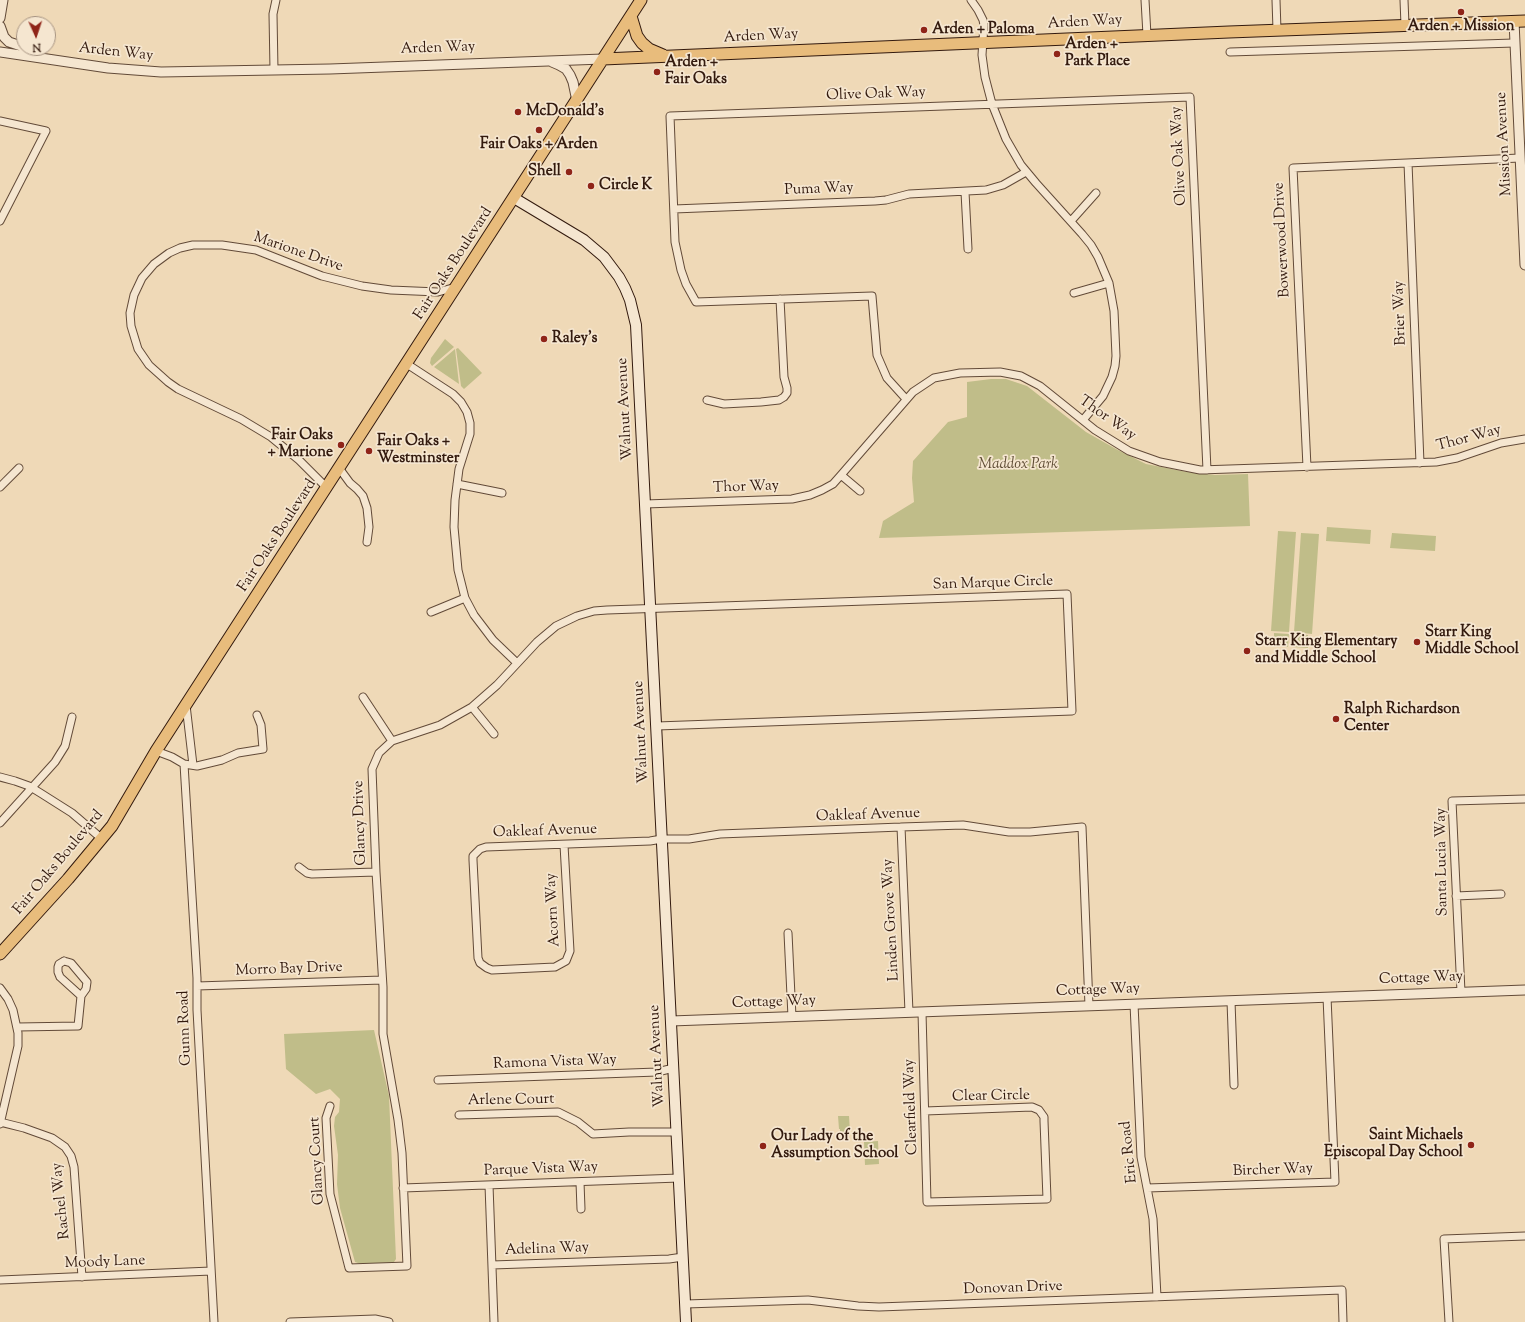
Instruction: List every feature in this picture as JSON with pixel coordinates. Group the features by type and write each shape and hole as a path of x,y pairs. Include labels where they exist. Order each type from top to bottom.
{"main road":[{"name":"Fair Oaks Boulevard","path":"0,954 112,826 156,751 641,0"},
{"path":"631,16 637,36 642,43 649,49 666,56"},
{"name":"Arden Way","path":"603,59 1147,35 1520,21"},
{"name":"Walnut Avenue","path":"514,198 574,234 594,248 612,267 628,294 637,331 686,1322"}],"street":[{"path":"0,18 3,0"},
{"path":"274,70 273,14 276,0"},
{"path":"971,0 978,10 982,20 982,55 985,77 992,104 1006,139 1026,172 1082,234 1094,251 1109,283 1114,311 1115,366 1112,377 1103,396 1083,420"},
{"path":"1145,0 1147,35"},
{"path":"1276,0 1277,30"},
{"path":"1404,0 1405,25"},
{"name":"Mission Avenue","path":"1520,21 1514,43 1525,265"},
{"path":"0,26 4,37 9,42 16,44"},
{"path":"1230,52 1514,43"},
{"name":"Arden Way","path":"0,52 134,71 160,72 274,70 603,59"},
{"path":"548,61 566,69 574,82 577,101"},
{"name":"Olive Oak Way","path":"906,399 887,378 877,355 872,296 696,302 686,284 677,256 675,242 670,116 1190,97 1207,470"},
{"path":"0,121 29,126 46,131 0,221"},
{"name":"Bowerwood Drive","path":"1307,467 1293,168 1520,158"},
{"name":"Brier Way","path":"1408,163 1420,463"},
{"name":"Puma Way","path":"674,209 875,201 886,200 909,194 986,190 1003,185 1026,172"},
{"path":"965,192 968,248"},
{"path":"1071,221 1096,193"},
{"name":"Marione Drive","path":"327,488 299,460 271,437 241,419 178,389 149,365 138,349 131,326 131,307 134,295 142,278 158,260 180,248 205,244 256,250 322,276 362,286 391,290 438,292 456,287"},
{"path":"1074,293 1109,283"},
{"path":"707,400 724,404 761,402 779,400 787,393 788,388 784,377 780,299"},
{"path":"407,364 453,394 461,402 467,412 470,423 470,434 457,484 454,527 455,553 458,570 465,598 481,626 517,664"},
{"name":"Thor Way","path":"646,504 798,498 810,496 833,484 906,399 920,386 934,378 960,373 1000,372 1021,376 1040,386 1112,441 1141,456 1179,467 1207,470 1436,462 1457,458 1500,443 1525,439"},
{"path":"0,488 19,468"},
{"path":"339,468 350,484 361,493 365,502 369,527 367,542"},
{"path":"841,475 860,491"},
{"path":"457,484 502,493"},
{"name":"San Marque Circle","path":"651,607 662,609 1067,594 1068,609 1072,711 657,726"},
{"path":"431,612 465,598"},
{"name":"Glancy Drive","path":"403,1188 398,1120 383,1034 382,980 372,775 374,764 379,753 392,741 440,725 472,707 488,694 549,631 577,616 594,611 651,607"},
{"path":"363,697 392,741"},
{"path":"186,705 193,765"},
{"path":"472,707 494,734"},
{"path":"156,751 172,757 184,764 197,766 222,760 238,753 263,749 261,725 257,715"},
{"path":"0,823 55,762 68,736 72,717"},
{"name":"Gunn Road","path":"184,764 214,1322"},
{"path":"0,777 15,780 32,788 72,813 102,839"},
{"name":"Santa Lucia Way","path":"1461,992 1452,801 1525,799"},
{"name":"Oakleaf Avenue","path":"477,851 486,847 650,841 662,839 689,839 720,834 901,827 964,825 1009,832 1082,828 1089,1006"},
{"name":"Linden Grove Way","path":"901,827 909,1012"},
{"name":"Acorn Way","path":"477,851 473,860 478,958 480,963 492,970 555,967 566,961 570,951 564,845"},
{"path":"299,867 307,873 312,874 376,872"},
{"path":"1456,896 1501,894"},
{"path":"788,933 792,1017"},
{"path":"18,1027 78,1026 81,996 86,989 87,982 71,963 68,961 61,962 58,967 60,977 81,996"},
{"name":"Morro Bay Drive","path":"197,986 382,980"},
{"path":"0,988 8,999 18,1027 18,1046 0,1123"},
{"name":"Cottage Way","path":"671,1021 1525,990"},
{"name":"Bircher Way","path":"1147,1188 1336,1182 1327,997"},
{"path":"1231,1000 1234,1085"},
{"name":"Eric Road","path":"1134,1004 1141,1157 1153,1219 1157,1297"},
{"name":"Clearfield Way","path":"922,1012 928,1202"},
{"name":"Ramona Vista Way","path":"438,1080 657,1072 674,1068"},
{"name":"Glancy Court","path":"330,1106 326,1118 330,1194 349,1268 406,1266 403,1188"},
{"name":"Clear Circle","path":"925,1111 1032,1107 1039,1110 1044,1117 1047,1199 928,1202"},
{"name":"Arlene Court","path":"459,1115 558,1112 578,1122 592,1134 677,1132"},
{"name":"Rachel Way","path":"0,1123 24,1128 52,1138 65,1148 71,1156 74,1167 82,1277"},
{"name":"Parque Vista Way","path":"403,1188 679,1178"},
{"path":"580,1182 581,1209"},
{"name":"Adelina Way","path":"489,1185 492,1265 669,1259 683,1257"},
{"path":"1449,1322 1444,1239 1525,1236"},
{"path":"492,1265 494,1322"},
{"name":"Moody Lane","path":"0,1280 211,1272"},
{"name":"Donovan Drive","path":"686,1304 808,1300 879,1307 1342,1290 1343,1322"},
{"path":"290,1322 374,1319 390,1322"}],"green space":[{"path":"445,339 454,347 432,366 430,363 431,358"},
{"path":"458,348 482,373 464,389 461,386 456,349"},
{"path":"455,349 459,384 434,367"},
{"name":"Maddox Park","path":"1006,379 1027,386 1086,432 1146,464 1187,472 1215,475 1248,474 1250,526 879,538 883,521 914,502 912,478 913,461 948,422 967,417 967,382"},
{"path":"1327,527 1371,530 1370,544 1326,541"},
{"path":"1278,531 1296,532 1289,632 1271,631"},
{"path":"1301,533 1319,534 1312,634 1294,632"},
{"path":"1392,533 1436,536 1435,551 1390,548"},
{"path":"1274,633 1289,634 1288,647 1274,646"},
{"path":"1294,634 1308,635 1308,648 1293,647"},
{"path":"374,1030 389,1096 396,1259 394,1262 385,1265 364,1265 355,1262 340,1208 337,1184 338,1155 334,1126 335,1117 339,1112 340,1099 330,1089 316,1094 286,1069 284,1034"},
{"path":"838,1116 849,1116 850,1132 840,1132"},
{"path":"878,1141 879,1164 865,1165 864,1142"}],"place":[{"name":"Arden + Mission","path":"1461,12"},
{"name":"Arden + Paloma","path":"924,30"},
{"name":"Arden + Park Place","path":"1057,54"},
{"name":"Arden + Fair Oaks","path":"657,72"},
{"name":"McDonald's","path":"518,112"},
{"name":"Fair Oaks + Arden","path":"539,130"},
{"name":"Shell","path":"569,172"},
{"name":"Circle K","path":"591,186"},
{"name":"Raley's","path":"544,339"},
{"name":"Fair Oaks + Marione","path":"341,445"},
{"name":"Fair Oaks + Westminster","path":"369,451"},
{"name":"Starr King Middle School","path":"1417,642"},
{"name":"Starr King Elementary and Middle School","path":"1247,651"},
{"name":"Ralph Richardson Center","path":"1336,719"},
{"name":"Saint Michaels Episcopal Day School","path":"1471,1145"},
{"name":"Our Lady of the Assumption School","path":"763,1146"}]}
